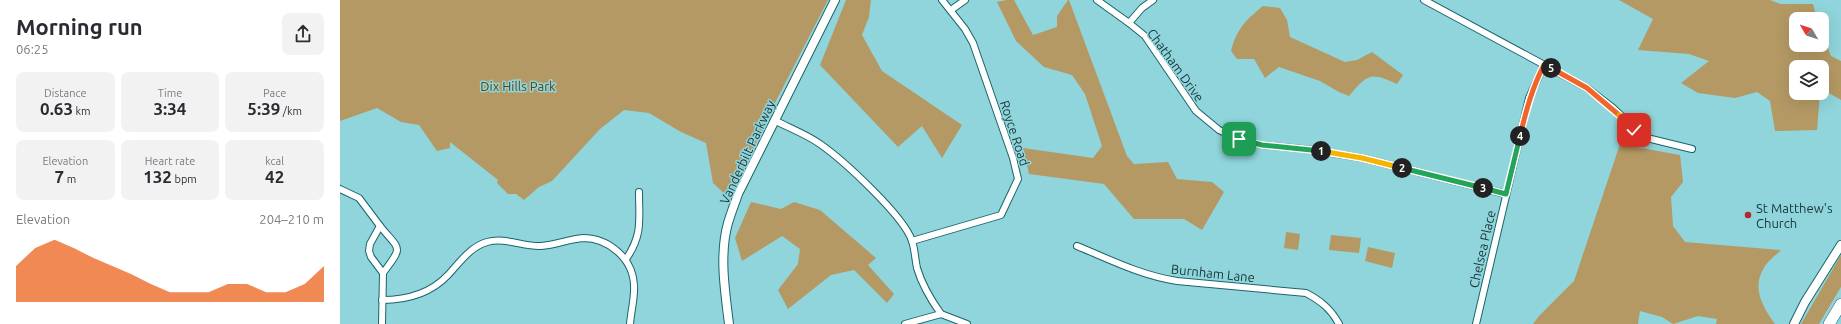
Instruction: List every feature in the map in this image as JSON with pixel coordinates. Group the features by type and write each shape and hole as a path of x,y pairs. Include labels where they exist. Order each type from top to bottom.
{"highway":[{"path":"1830,324 1841,304"}],"main road":[{"name":"Vanderbilt Parkway","path":"729,324 724,276 724,249 728,224 738,194 835,0"},
{"path":"1794,324 1805,302 1841,245"}],"street":[{"name":"Royce Road","path":"912,241 1001,215 1018,179 1014,158 973,43 951,10 942,0"},
{"path":"951,10 965,0"},
{"name":"Chatham Drive","path":"1097,0 1145,36 1196,111 1219,130 1239,139 1262,145 1313,150 1362,158 1506,194"},
{"path":"1129,23 1142,8 1153,0"},
{"path":"1424,0 1587,88 1613,108 1643,137 1692,149"},
{"name":"Chelsea Place","path":"1476,324 1529,98 1544,65"},
{"path":"774,120 819,143 836,156 891,209 904,226 912,241 918,269 929,296 941,314 967,324"},
{"path":"340,189 359,198 395,243 397,255 394,261 383,273"},
{"path":"626,258 634,246 639,230 639,192"},
{"path":"380,226 370,244 369,251 371,257 383,273 382,324"},
{"path":"382,300 411,297 426,292 447,276 466,255 476,247 487,242 499,241 539,246 552,245 583,238 596,240 609,245 626,258 632,273 634,285 630,324"},
{"name":"Burnham Lane","path":"1077,246 1138,272 1158,278 1306,293 1320,300 1333,313 1339,324"},
{"path":"905,324 941,314"}],"green space":[{"name":"Dix Hills Park","path":"340,0 828,0 776,101 735,187 726,195 713,183 706,143 681,132 649,113 624,110 600,129 552,181 539,187 524,200 516,194 508,194 497,183 498,180 450,142 450,148 437,151 419,125 401,122 377,108 340,121"},
{"path":"846,0 871,0 869,17 862,35 882,71 962,125 942,158 922,126 898,147 820,65"},
{"path":"1014,0 1033,35 1057,27 1057,16 1069,0 1127,156 1134,164 1168,162 1177,179 1212,182 1224,192 1202,230 1184,219 1134,219 1104,184 1029,174 1023,148 1093,158 1102,146 1085,94 1072,75 1044,67 1016,41 997,2"},
{"path":"1619,0 1770,0 1781,4 1813,4 1815,12 1789,12 1789,52 1829,51 1831,56 1841,61 1841,100 1829,93 1829,60 1789,60 1789,100 1819,100 1817,130 1775,131 1770,101 1757,92 1735,98 1698,93 1681,83 1709,61 1689,54 1638,50 1653,19"},
{"path":"1263,6 1280,8 1287,20 1290,37 1345,62 1357,60 1372,52 1403,75 1397,84 1375,76 1370,77 1361,83 1349,96 1320,81 1279,67 1265,78 1254,59 1237,59 1231,51 1239,30"},
{"path":"1620,144 1680,155 1683,182 1671,197 1673,226 1685,242 1781,250 1765,266 1759,281 1762,303 1775,324 1716,324 1717,319 1698,316 1673,324 1662,317 1640,311 1638,324 1533,324 1574,281"},
{"path":"751,202 781,209 794,202 820,210 876,258 868,265 894,294 887,303 854,270 831,275 788,309 778,290 798,264 800,249 782,236 742,261 735,238"},
{"path":"1286,232 1300,234 1298,250 1284,248"},
{"path":"1331,235 1361,238 1359,253 1329,250"},
{"path":"1368,247 1395,253 1392,268 1365,261"},
{"path":"1841,255 1841,287 1819,324 1801,324"}],"place":[{"name":"St Matthew's Church","path":"1748,215"}],"route":[{"path":"1239,139 1262,145 1313,150 1362,158 1506,194 1529,98 1544,65 1570,77 1587,88 1613,108 1634,130"}]}
